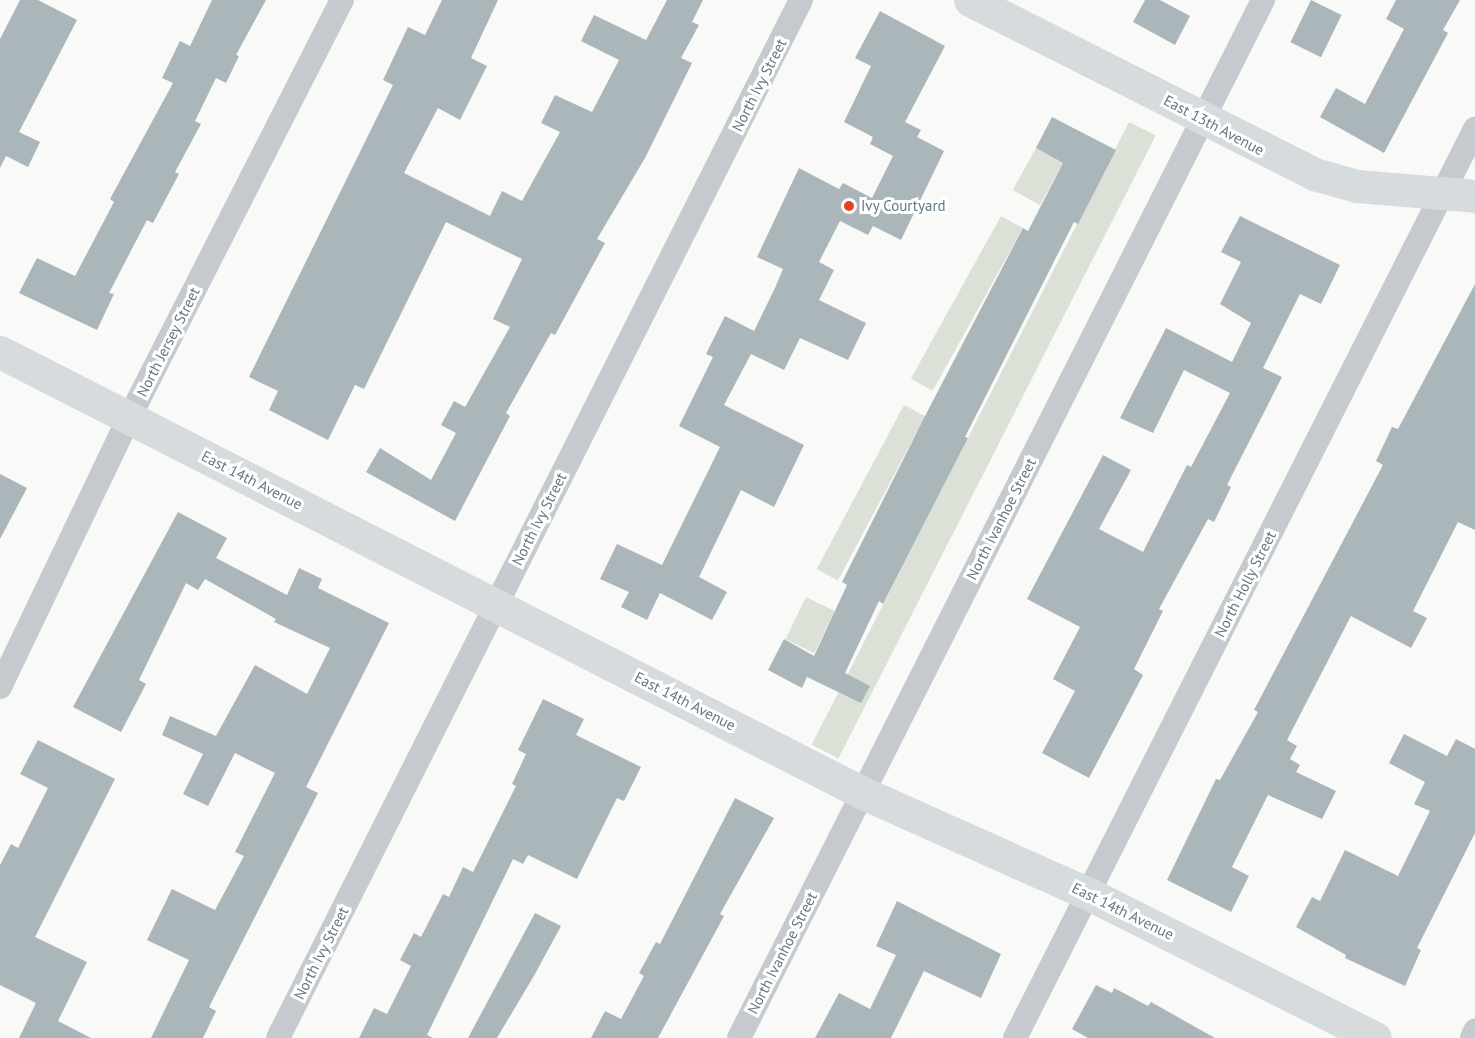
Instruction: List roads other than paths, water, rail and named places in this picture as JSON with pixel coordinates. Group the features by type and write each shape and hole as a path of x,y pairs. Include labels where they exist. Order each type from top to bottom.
{"main road":[{"name":"East 13th Avenue","path":"970,0 1314,174 1357,186 1440,196 1475,196"},
{"name":"East 14th Avenue","path":"0,352 863,793 1089,894 1375,1038"}],"street":[{"name":"North Jersey Street","path":"0,687 129,418 342,0"},
{"name":"North Ivy Street","path":"278,1038 801,0"},
{"name":"North Ivanhoe Street","path":"739,1038 1263,0"},
{"name":"North Holly Street","path":"1015,1038 1475,129"},
{"path":"1472,1038 1475,1031"}],"place":[{"name":"Ivy Courtyard","path":"849,206"}]}
